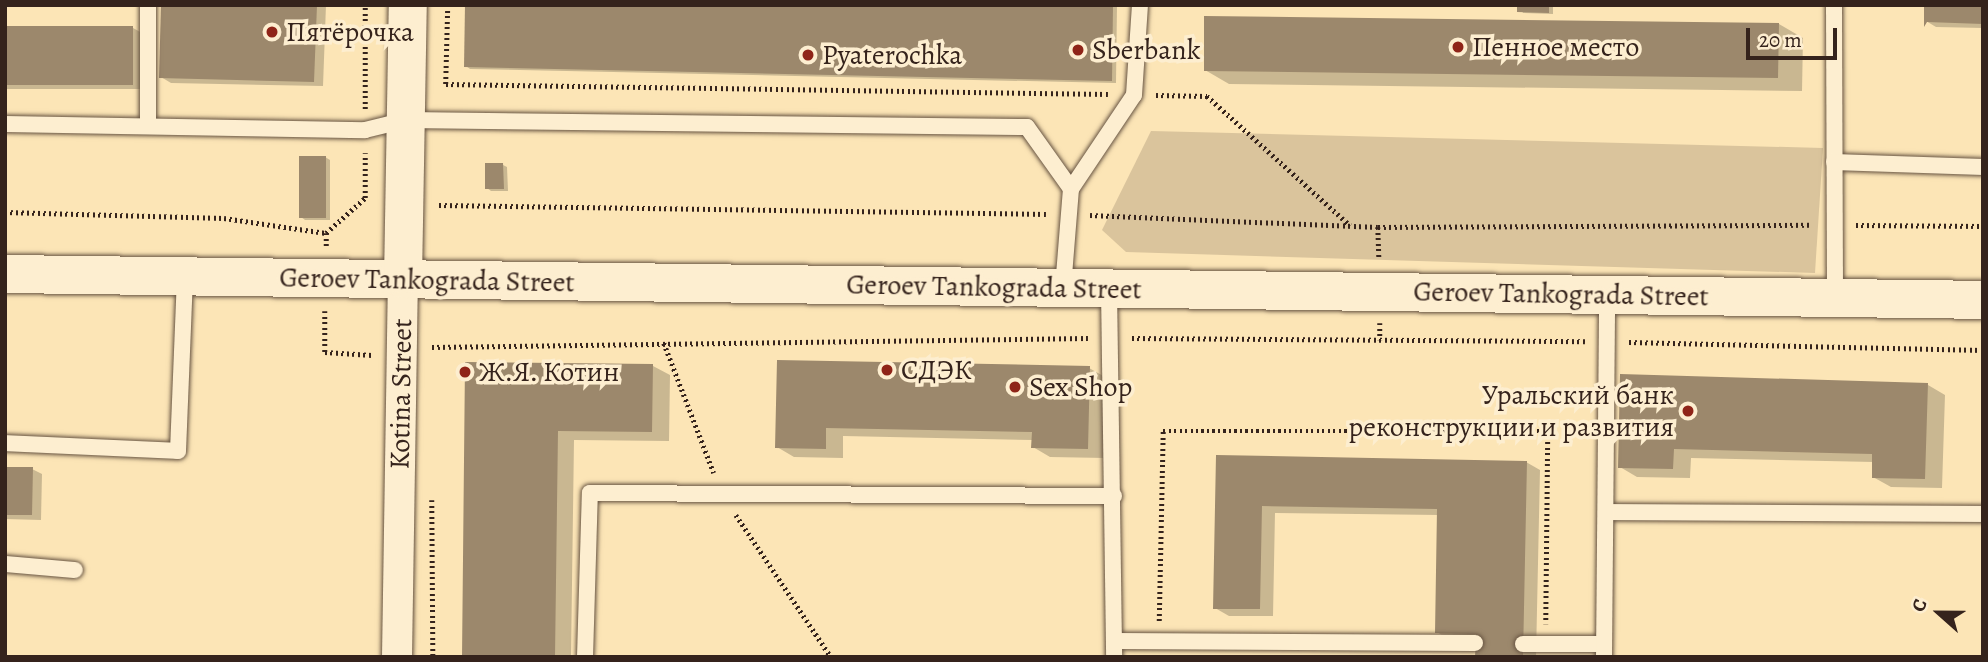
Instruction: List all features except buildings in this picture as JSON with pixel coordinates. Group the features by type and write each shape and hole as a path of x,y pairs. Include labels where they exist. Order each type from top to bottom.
{"main road":[{"name":"Kotina Street","path":"403,279 408,5"},
{"name":"Geroev Tankograda Street","path":"5,274 1983,300"}],"street":[{"name":"Kotina Street","path":"397,657 403,279"}],"lane":[{"path":"148,5 148,126"},
{"path":"1063,288 1071,189 1134,95 1140,5"},
{"path":"1834,5 1835,298"},
{"path":"5,124 365,130 406,120 1027,127 1071,189"},
{"path":"1834,162 1983,167"},
{"path":"5,443 178,451 185,277"},
{"path":"1109,289 1114,496 1114,649 1158,642 1475,643"},
{"path":"1523,644 1604,651 1607,295"},
{"path":"585,657 590,493 1114,496"},
{"path":"1606,512 1983,514"},
{"path":"5,564 75,570"}],"path":[{"path":"365,5 365,198 326,233 325,352 402,356 432,346 1110,338 1607,342 1983,351"},
{"path":"448,5 446,84 1207,96 1350,225"},
{"path":"365,198 404,205 1069,215 1350,225 1983,226"},
{"path":"5,212 225,218 326,233"},
{"path":"1158,642 1163,431 1548,430 1546,645"}],"shaded area":[{"path":"1151,131 1823,148 1815,273 1126,252 1102,230"}],"place":[{"name":"Пятёрочка","path":"272,32"},
{"name":"Пенное место","path":"1458,47"},
{"name":"Sberbank","path":"1078,50"},
{"name":"Pyaterochka","path":"808,55"},
{"name":"СДЭК","path":"887,370"},
{"name":"Ж.Я. Котин","path":"465,372"},
{"name":"Sex Shop","path":"1015,387"},
{"name":"Уральский банк реконструкции и развития","path":"1688,411"}]}
